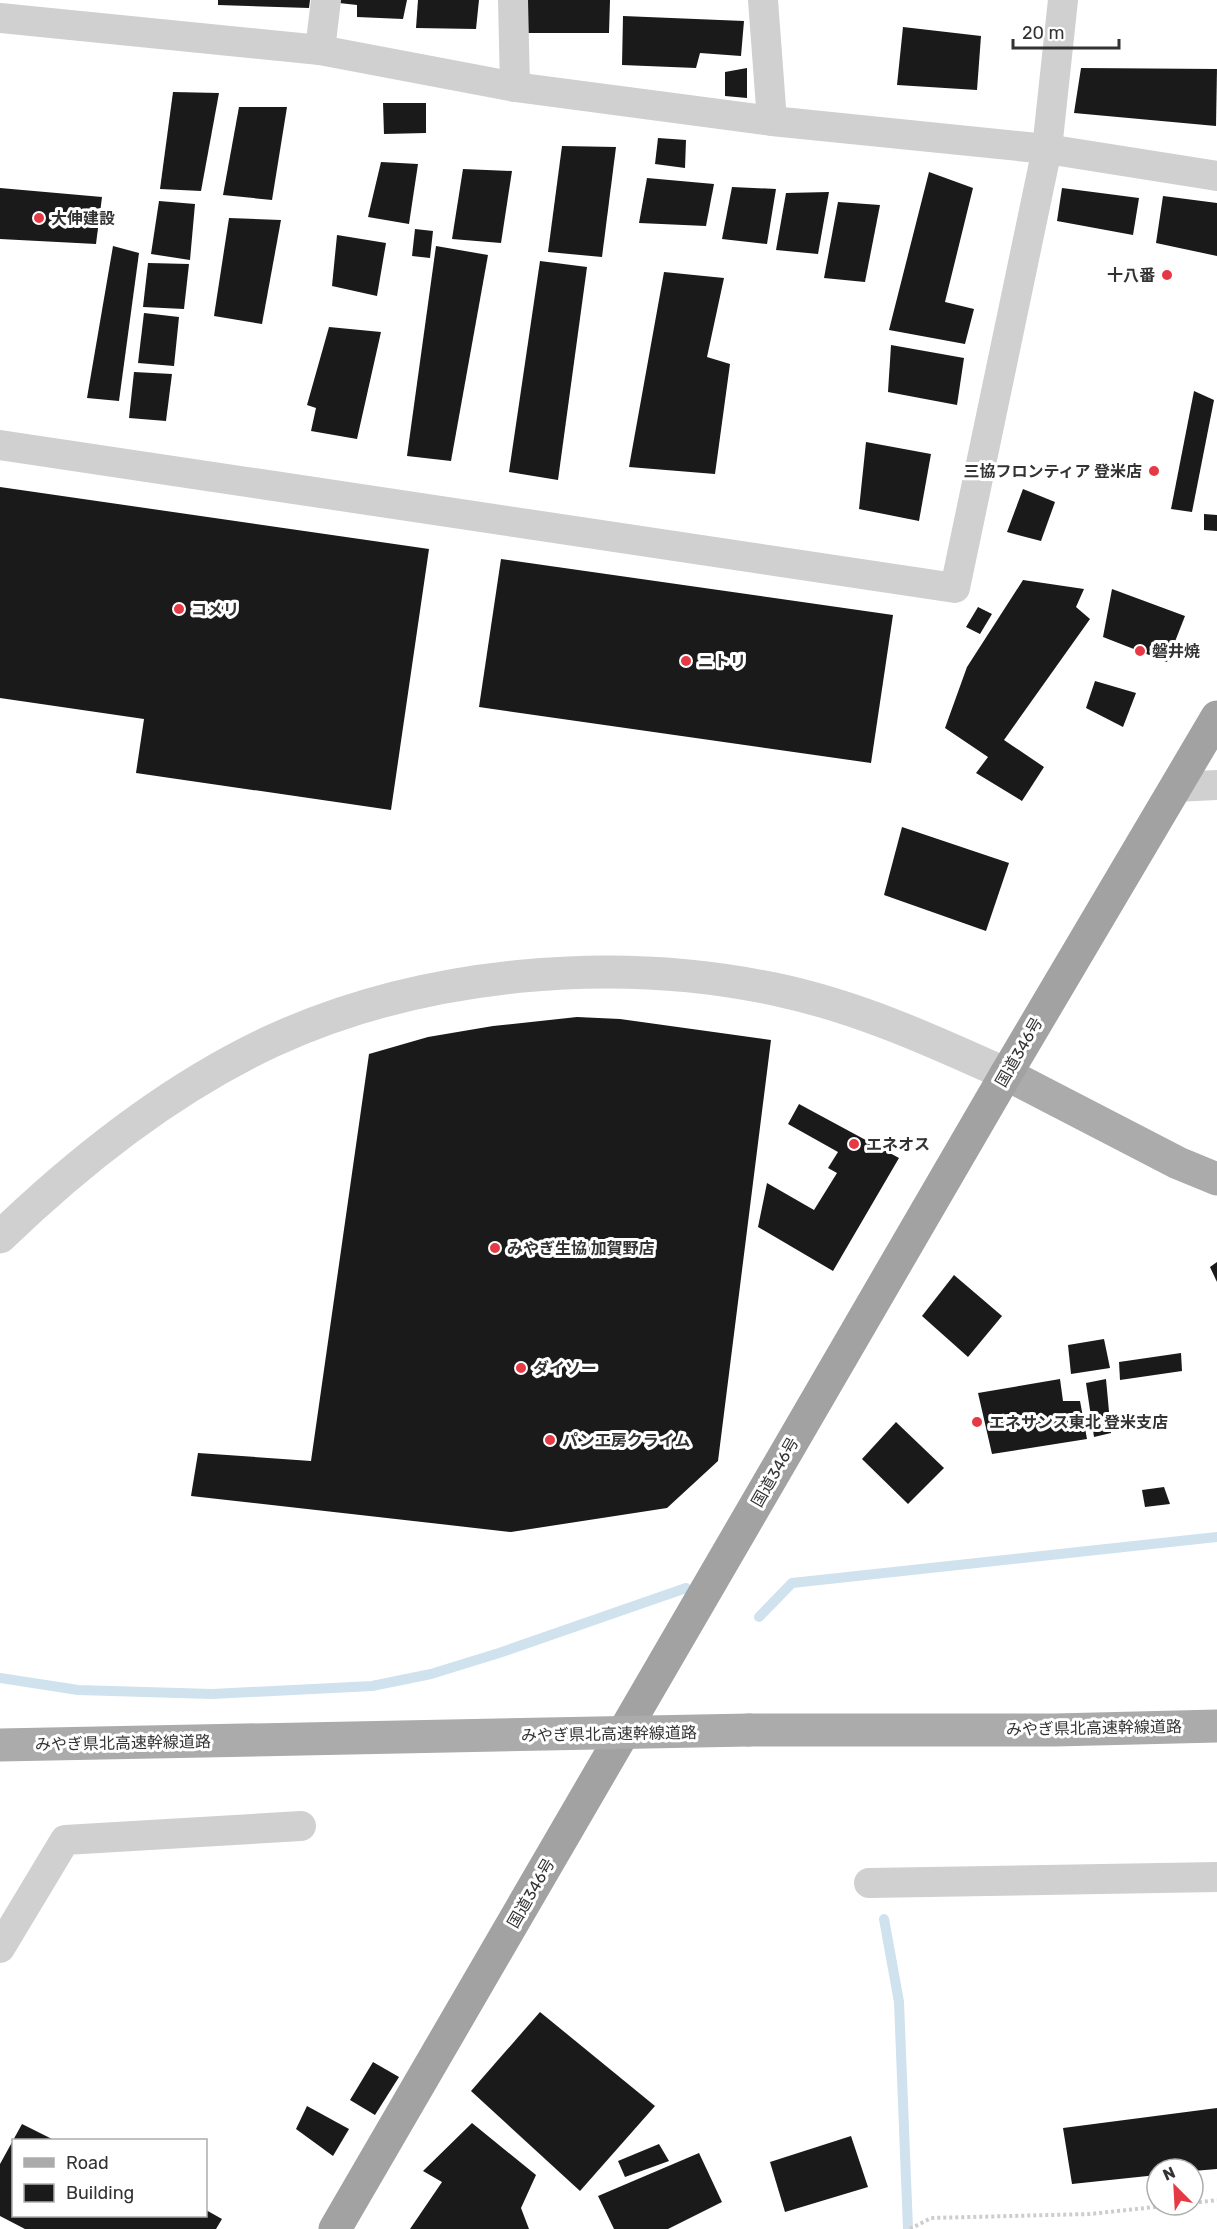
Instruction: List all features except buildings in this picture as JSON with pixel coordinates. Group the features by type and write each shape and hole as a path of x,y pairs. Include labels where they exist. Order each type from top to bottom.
{"highway":[{"name":"国道346号","path":"335,2229 1006,1074 1217,717"}],"main road":[{"path":"1006,1074 1178,1163 1217,1179"},
{"name":"みやぎ県北高速幹線道路","path":"0,1745 749,1730 1055,1730 1217,1726"}],"street":[{"path":"320,50 326,0"},
{"path":"513,0 515,87"},
{"path":"763,0 772,121"},
{"path":"0,445 955,588 1047,149 1064,0"},
{"path":"0,18 320,50 515,87 772,121 1047,149 1217,176"},
{"path":"1175,787 1217,785"},
{"path":"0,1237 85,1161 150,1113 272,1041 342,1014 401,997 480,982 631,970 709,978 774,988 899,1026 1006,1074"},
{"path":"0,1948 65,1840 301,1826"},
{"path":"869,1883 1217,1877"}],"path":[{"path":"910,2229 931,2218 1090,2214 1145,2208"}],"waterway":[{"path":"759,1617 792,1583 1217,1537"},
{"path":"0,1678 78,1690 212,1694 372,1686 431,1674 499,1653 686,1588"},
{"path":"884,1919 899,2002 908,2229"}],"place":[{"name":"大伸建設","path":"39,218"},
{"name":"十八番","path":"1167,275"},
{"name":"三協フロンティア 登米店","path":"1154,471"},
{"name":"コメリ","path":"179,609"},
{"name":"磐井焼","path":"1140,651"},
{"name":"ニトリ","path":"686,661"},
{"name":"エネオス","path":"854,1144"},
{"name":"みやぎ生協 加賀野店","path":"495,1248"},
{"name":"ダイソー","path":"521,1368"},
{"name":"エネサンス東北 登米支店","path":"977,1422"},
{"name":"パン工房クライム","path":"550,1440"}]}
